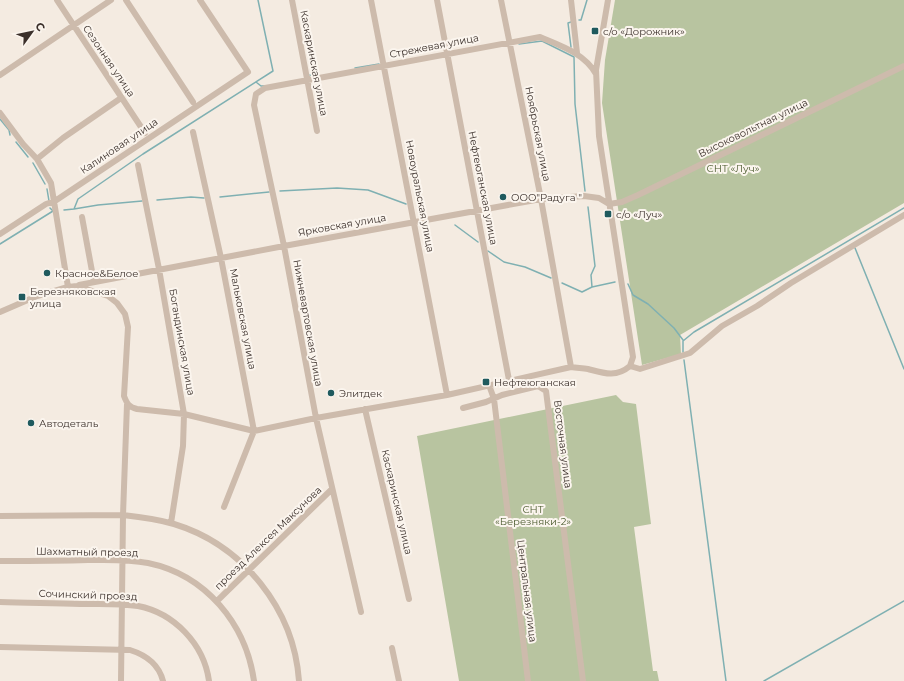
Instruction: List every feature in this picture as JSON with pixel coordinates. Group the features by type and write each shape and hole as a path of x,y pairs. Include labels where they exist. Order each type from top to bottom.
{"street":[{"name":"Сезонная улица","path":"57,0 145,133"},
{"path":"0,75 111,0"},
{"path":"126,0 193,102"},
{"name":"Калиновая улица","path":"0,234 46,204 54,201 248,72 200,0"},
{"name":"Каскаринская улица","path":"292,0 317,131"},
{"name":"Новоуральская улица","path":"371,0 447,395"},
{"name":"Нефтеюганская улица","path":"437,0 476,210 510,380"},
{"name":"Ноябрьская улица","path":"501,0 541,199 571,367"},
{"path":"571,0 577,53"},
{"path":"127,404 132,408 184,414 254,431 316,418 447,395 571,367 601,373 615,374 624,372 630,366 633,357 599,136 596,74 608,0"},
{"name":"Стрежевая улица","path":"265,88 540,37 577,53 590,64 596,74"},
{"name":"Высоковольтная улица","path":"609,204 622,202 638,195 904,66"},
{"name":"Нижневартовская улица","path":"265,88 256,94 254,105 284,246 316,418 361,612"},
{"path":"37,160 62,138 122,98"},
{"path":"0,114 37,160 51,183 68,287"},
{"name":"Мальковская улица","path":"193,132 222,258 254,431"},
{"name":"Богандинская улица","path":"138,165 159,269 184,414 183,446 171,523"},
{"name":"Ярковская улица","path":"77,286 159,269 541,199 584,196 599,198 609,204"},
{"path":"630,366 640,369 690,353 722,326 758,306 791,283 904,215"},
{"path":"82,217 94,282"},
{"path":"0,312 37,296 68,287 77,286 108,296 117,302 125,314 128,327 124,396 127,404 123,515 121,681"},
{"name":"Центральная улица","path":"489,385 494,399 528,681"},
{"name":"Восточная улица","path":"463,408 486,402 502,395 538,386 546,391 583,681"},
{"name":"Каскаринская улица","path":"365,409 409,599"},
{"path":"224,507 254,431"},
{"name":"проезд Алексея Максунова","path":"217,601 332,489"},
{"path":"0,516 141,516 171,523 191,530 207,538 222,547 249,570 271,597 287,628 296,662 299,681"},
{"name":"Шахматный проезд","path":"0,561 123,560 149,563 174,571 197,584 217,601 233,621 240,632 250,657 254,681"},
{"name":"Сочинский проезд","path":"0,602 122,605 152,610 178,626 191,638 207,669 209,681"},
{"path":"0,647 122,649 146,657 158,670 164,681"},
{"path":"392,648 399,681"}],"green space":[{"name":"СНТ «Луч»","path":"615,0 904,0 904,203 680,335 681,354 642,365 602,103 605,60"},
{"name":"СНТ «Березняки-2»","path":"616,395 623,402 636,404 651,524 634,527 653,671 657,671 659,681 459,681 417,436"}],"waterway":[{"path":"64,210 74,209 78,199 143,154 273,71 258,0"},
{"path":"579,20 581,20 587,0"},
{"path":"571,22 568,23 571,47"},
{"path":"519,44 542,41 574,57 575,104 585,191"},
{"path":"355,68 379,64"},
{"path":"310,75 316,76"},
{"path":"256,82 261,86 265,86"},
{"path":"0,119 9,130 10,135"},
{"path":"16,142 28,157"},
{"path":"33,163 45,184"},
{"path":"280,191 337,188 368,190 406,204"},
{"path":"47,189 49,201"},
{"path":"220,197 269,192"},
{"path":"157,200 191,197 204,198"},
{"path":"74,209 142,201"},
{"path":"588,207 595,266 591,275 592,287"},
{"path":"0,244 53,211 50,208"},
{"path":"683,352 683,341 694,332 904,208"},
{"path":"455,225 478,242"},
{"path":"855,248 904,369"},
{"path":"488,251 504,262 525,267 551,278"},
{"path":"562,283 582,292 592,287 615,282"},
{"path":"628,284 633,295 648,304 674,328 683,340"},
{"path":"684,360 726,681"},
{"path":"764,681 904,601"}],"place":[{"name":"с/о «Дорожник»","path":"595,31"},
{"name":"ООО\"Радуга \"","path":"503,197"},
{"name":"с/о «Луч»","path":"608,214"},
{"name":"Красное&Белое","path":"47,273"},
{"name":"Березняковская улица","path":"22,297"},
{"name":"Нефтеюганская","path":"486,382"},
{"name":"Элитдек","path":"331,393"},
{"name":"Автодеталь","path":"31,423"}]}
